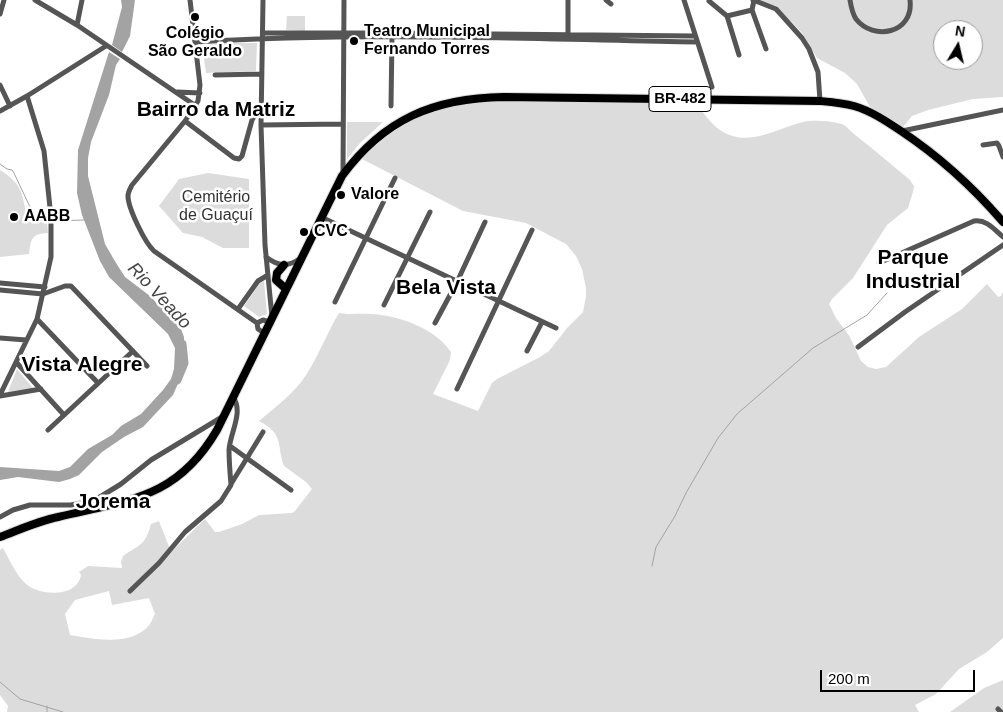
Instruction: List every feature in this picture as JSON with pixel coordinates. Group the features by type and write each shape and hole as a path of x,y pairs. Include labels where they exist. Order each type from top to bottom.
{"highway":[{"name":"BR-482","path":"0,538 51,519 133,499 169,484 202,454 234,397 342,176 353,162 376,140 404,119 422,110 462,99 504,97 820,101 843,104 861,108 882,118 950,166 1003,222"},
{"path":"284,266 277,273 276,280 286,289"}],"street":[{"path":"0,14 4,0"},
{"path":"35,0 77,25 196,106"},
{"path":"77,25 82,0"},
{"path":"190,0 200,93 196,106 185,121 132,185 128,196 129,203 145,240 154,251 257,323 258,329 264,334"},
{"path":"257,323 271,319 266,257 261,125 263,0"},
{"path":"342,176 344,0"},
{"path":"568,0 568,37"},
{"path":"606,0 611,4"},
{"path":"684,0 712,87"},
{"path":"766,49 752,10 754,0 776,9 802,38 818,72 820,101"},
{"path":"850,0 854,16 863,25 874,30 885,30 898,28 904,24 911,9 910,0"},
{"path":"709,1 727,16 739,55"},
{"path":"727,16 752,10"},
{"path":"195,42 263,36 344,35 695,36"},
{"path":"391,106 392,35"},
{"path":"568,37 697,42"},
{"path":"0,110 10,106 108,47"},
{"path":"215,75 262,74"},
{"path":"0,85 10,106"},
{"path":"176,92 200,93"},
{"path":"27,96 44,151 51,217 51,257 37,319 2,387 0,395 41,389"},
{"path":"185,121 234,158 239,159 242,156 252,120 261,105"},
{"path":"902,131 1003,110"},
{"path":"261,125 343,124"},
{"path":"983,146 997,143 1003,157"},
{"path":"335,302 395,178"},
{"path":"384,305 430,212"},
{"path":"321,217 556,328"},
{"path":"879,263 974,221 980,220 1003,237"},
{"path":"435,323 457,282 485,222"},
{"path":"457,389 532,230"},
{"path":"858,347 913,306 1003,245"},
{"path":"266,257 284,266 292,264 301,258"},
{"path":"238,309 258,281 268,275"},
{"path":"0,283 45,287"},
{"path":"0,290 43,294 65,286 71,286 147,366"},
{"path":"37,319 98,383"},
{"path":"527,351 542,322"},
{"path":"0,338 26,340"},
{"path":"48,430 132,351"},
{"path":"16,362 64,415"},
{"path":"231,485 230,446 238,412 234,397"},
{"path":"0,517 13,510 30,505 77,504 100,498 156,457 223,417"},
{"path":"130,591 159,563 185,532 220,501 263,432"},
{"path":"230,446 246,460 291,490"}],"green space":[{"path":"751,0 1003,0 1003,97 973,99 928,110 912,116 903,127 870,107 857,84 845,73 817,58 802,33 792,22 774,10"},
{"path":"287,16 305,16 305,31 286,30"},
{"path":"257,43 256,71 206,73 202,45"},
{"path":"488,99 695,101 716,127 731,136 742,138 764,135 808,121 834,122 845,126 910,180 914,186 908,208 887,225 853,278 829,304 836,318 850,337 861,361 868,367 876,369 886,367 919,337 962,309 987,284 998,297 1003,292 1003,638 987,652 959,669 936,694 915,705 919,712 7,712 8,706 0,695 0,550 3,548 16,572 26,584 40,591 57,593 73,588 81,575 79,572 88,566 122,568 123,556 141,544 151,524 159,521 171,552 205,519 215,532 219,532 242,524 259,515 292,513 295,511 312,489 306,482 284,466 276,436 273,431 259,421 297,388 315,360 339,313 392,317 415,324 436,336 451,352 450,360 433,394 478,411 492,383 549,351 583,312 586,288 582,269 576,256 566,244 526,223 463,211 362,159 391,133 425,113 459,102","holes":["109,591 112,605 149,598 155,614 150,624 143,631 123,639 112,640 70,635 65,614 75,600"]},
{"path":"347,122 383,122 360,143 347,159"},
{"name":"AABB","path":"0,170 9,176 19,187 29,222 47,222 48,233 33,238 29,254 0,257"},
{"name":"Cemitério de Guaçuí","path":"208,173 249,179 249,248 223,248 202,237 183,233 159,206 179,179"},
{"path":"264,281 267,314 259,317 244,306 260,283"},
{"path":"17,369 33,388 8,392"},
{"path":"1003,680 1003,712 950,712 984,688"}],"shaded area":[{"path":"121,0 135,0 130,36 122,52 112,45 122,7"},
{"path":"109,52 120,59 116,65 109,95 91,142 88,158 88,176 105,244 116,263 125,277 150,296 181,329 184,337 184,353 180,379 173,395 143,427 102,452 79,475 59,482 18,477 0,480 0,467 59,471 70,467 88,449 112,435 121,426 141,414 163,390 171,379 174,369 175,348 168,334 109,277 100,261 82,215 77,193 78,150"}],"waterway":[{"path":"0,164 14,173 30,207 28,219 49,221"},
{"path":"53,221 84,220"},
{"path":"652,566 656,547 675,516 686,493 718,438 737,414 813,348 867,315 887,293"},
{"name":"Rio Veado","path":"177,380 184,363 182,344"},
{"path":"0,682 20,699 63,712"},
{"path":"47,706 47,712"}],"place":[{"name":"Colégio São Geraldo","path":"195,17"},
{"name":"Teatro Municipal Fernando Torres","path":"354,41"},
{"name":"Valore","path":"341,195"},
{"name":"AABB","path":"14,217"},
{"name":"CVC","path":"304,232"}],"district":[{"name":"Bairro da Matriz","path":"216,110"},
{"name":"Parque Industrial","path":"913,270"},
{"name":"Bela Vista","path":"446,288"},
{"name":"Vista Alegre","path":"82,365"},
{"name":"Jorema","path":"113,502"}]}
